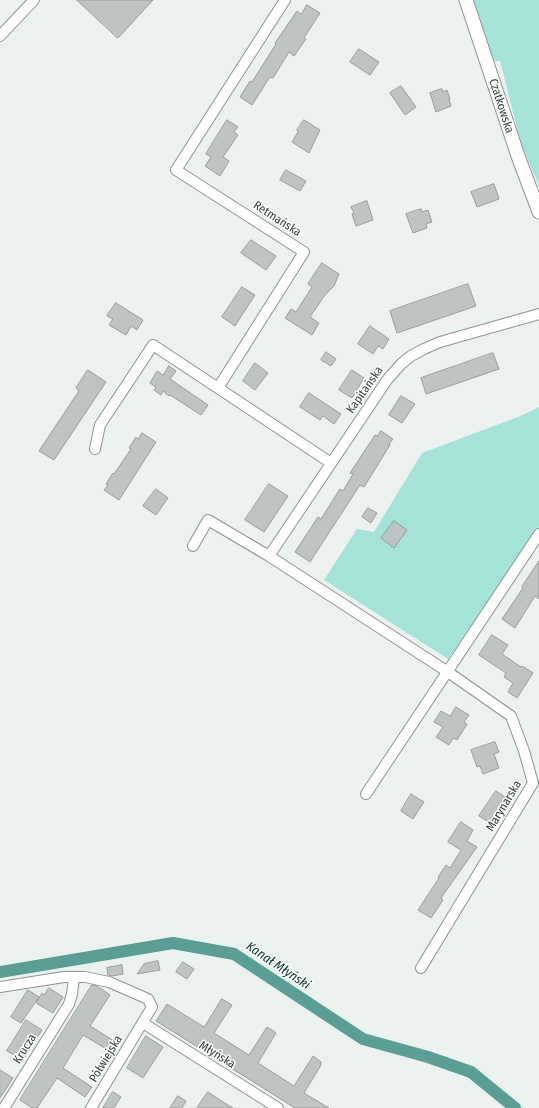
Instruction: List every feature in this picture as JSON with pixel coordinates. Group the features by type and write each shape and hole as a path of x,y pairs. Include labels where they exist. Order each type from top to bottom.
{"street":[{"path":"0,36 34,0"},
{"name":"Retmańska","path":"218,388 304,252 176,170 284,0"},
{"name":"Czatkowska","path":"466,0 518,156 539,212"},
{"name":"Kapitańska","path":"269,556 387,380 401,364 411,356 440,342 539,314"},
{"path":"95,449 100,425 153,345 331,462"},
{"path":"193,546 208,520 269,556 448,672"},
{"path":"366,794 539,534"},
{"name":"Marynarska","path":"421,968 533,783 524,751 511,716 448,672"},
{"path":"0,987 64,977 74,977"},
{"name":"Krucza","path":"4,1108 69,1004 74,977"},
{"name":"Półwiejska","path":"74,977 109,982 148,999 152,1007 91,1108"},
{"name":"Młyńska","path":"143,1023 278,1108"}],"green space":[{"path":"474,0 539,0 539,186 520,140 500,61 493,61"},
{"path":"539,407 539,527 448,659 324,580 357,529 374,532 422,453 523,415"}],"building":[{"path":"77,0 153,0 118,38"},
{"path":"307,5 320,13 304,38 306,39 294,56 289,52 273,78 270,77 252,105 240,97 250,81 252,82 276,44 275,43 297,11 301,14"},
{"path":"359,49 379,62 370,75 350,62"},
{"path":"401,86 416,107 405,115 390,93"},
{"path":"442,89 443,92 447,90 451,106 436,112 430,93"},
{"path":"227,120 238,127 234,132 238,135 223,157 229,161 220,176 205,166 211,157 206,154"},
{"path":"304,120 320,130 309,153 292,142 298,132 297,130"},
{"path":"286,170 306,181 300,191 280,180"},
{"path":"494,184 499,199 477,207 471,192"},
{"path":"367,201 373,220 356,226 352,214 354,213 351,207"},
{"path":"421,209 422,212 428,210 432,222 426,224 427,228 413,233 406,214"},
{"path":"251,240 276,256 266,270 241,253"},
{"path":"322,263 339,274 334,286 325,295 310,317 319,323 312,335 285,318 291,309 296,312 312,287 308,284"},
{"path":"468,284 476,306 397,333 390,311"},
{"path":"242,287 255,295 235,326 222,317"},
{"path":"116,303 143,320 137,330 131,326 126,335 109,325 113,319 107,316"},
{"path":"370,326 389,339 383,349 378,346 373,354 358,344"},
{"path":"326,352 336,359 331,366 321,360"},
{"path":"493,353 499,369 426,394 421,378"},
{"path":"255,363 268,373 255,390 243,381"},
{"path":"169,366 176,371 170,379 208,405 201,415 163,391 161,395 154,390 156,387 150,383 157,371 163,375"},
{"path":"88,370 106,382 54,460 39,451 79,391 76,388"},
{"path":"352,370 364,378 352,398 339,390"},
{"path":"309,393 341,414 334,424 323,416 320,420 300,407"},
{"path":"401,396 415,404 402,423 389,415"},
{"path":"381,431 393,439 389,444 390,445 364,487 360,485 310,562 295,552 318,517 321,519 340,489 343,491 353,474 350,473 375,435 377,436"},
{"path":"142,433 156,442 119,500 104,490 108,485 106,484 131,449 129,448 136,437 138,439"},
{"path":"269,484 288,496 264,532 245,520"},
{"path":"156,489 168,498 156,515 143,506"},
{"path":"368,508 377,513 371,523 362,517"},
{"path":"394,521 407,530 394,548 381,538"},
{"path":"539,561 539,599 535,596 515,628 502,619"},
{"path":"492,635 508,645 502,654 533,673 517,698 508,692 513,683 504,677 506,673 479,655"},
{"path":"456,707 469,715 464,722 467,724 457,740 453,738 449,745 436,737 443,727 434,722 441,711 450,716"},
{"path":"495,742 499,752 494,754 499,768 483,774 480,766 477,767 471,750"},
{"path":"496,791 508,799 492,824 479,816"},
{"path":"411,794 424,802 413,819 401,811"},
{"path":"461,822 473,830 467,841 477,847 441,898 443,900 431,918 418,910 446,865 450,868 461,850 448,842"},
{"path":"158,961 160,970 137,974 144,964"},
{"path":"183,962 194,969 187,979 176,972"},
{"path":"122,965 123,974 112,976 108,975 107,968"},
{"path":"92,985 97,986 110,995 90,1026 119,1044 113,1053 83,1035 63,1068 92,1087 85,1097 57,1078 37,1108 32,1108 20,1100"},
{"path":"49,988 63,997 53,1013 36,1003 42,993 44,995"},
{"path":"28,990 39,997 21,1023 11,1017"},
{"path":"222,999 232,1005 214,1033 249,1055 267,1027 272,1030 276,1033 258,1063 294,1086 313,1056 321,1062 321,1065 304,1093 329,1108 295,1108 156,1021 167,1004 204,1027"},
{"path":"26,1020 42,1030 23,1060 7,1051"},
{"path":"146,1036 163,1047 143,1078 127,1068"},
{"path":"0,1070 13,1078 0,1098"},
{"path":"113,1092 121,1097 114,1108 103,1108"},
{"path":"208,1092 220,1100 233,1108 197,1108"},
{"path":"178,1096 186,1101 182,1108 170,1108"}],"waterway":[{"name":"Kanał Młyński","path":"0,972 173,943 234,954 363,1039 428,1057 471,1072 515,1108"}]}
